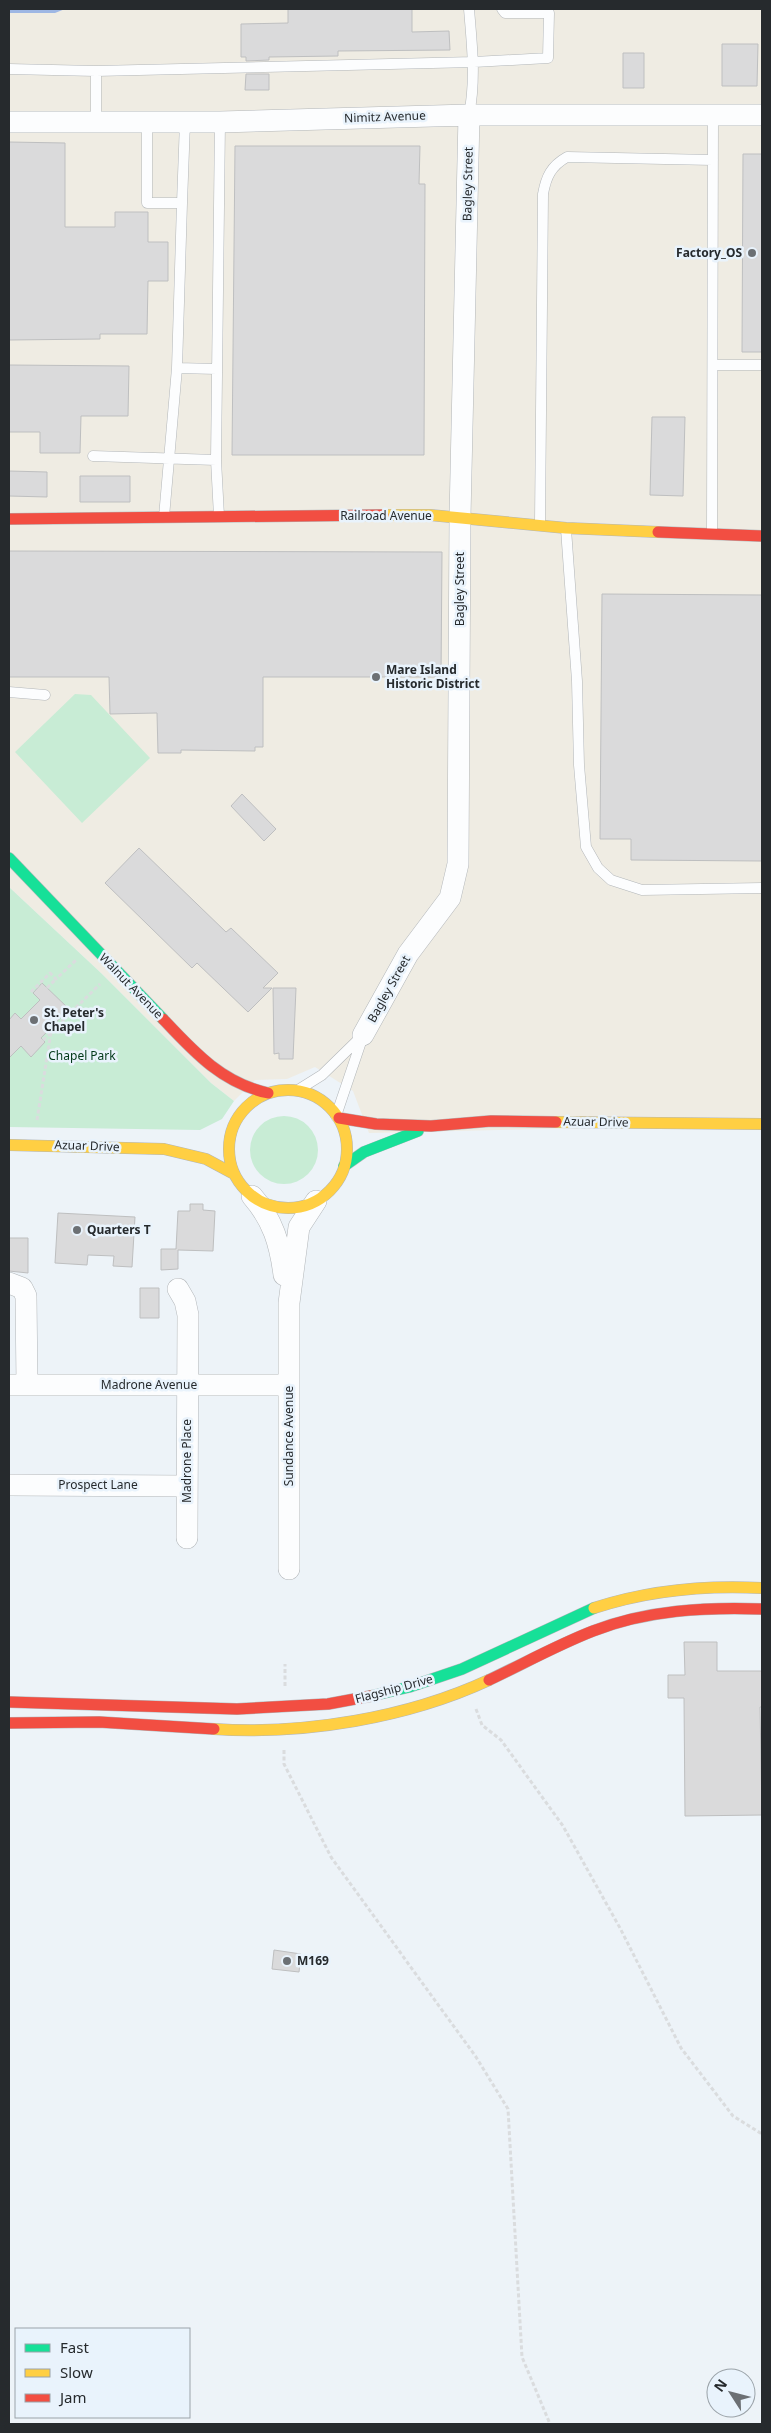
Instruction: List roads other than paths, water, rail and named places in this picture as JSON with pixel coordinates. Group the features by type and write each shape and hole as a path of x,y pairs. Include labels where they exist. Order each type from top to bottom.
{"street":[{"name":"Nimitz Avenue","path":"9,122 220,122 469,115 762,115"},
{"name":"Bagley Street","path":"363,1035 408,954 450,898 458,864 460,518 469,115"},
{"name":"Railroad Avenue","path":"9,519 430,516 566,528 762,536"},
{"name":"Walnut Avenue","path":"9,858 200,1058 214,1070 239,1085 268,1093"},
{"path":"298,1090 322,1101 338,1117 345,1134 347,1151 344,1166 338,1180 328,1192 316,1201 288,1208 273,1206 252,1196 234,1174 229,1147 237,1120 245,1108 268,1093 298,1090"},
{"name":"Azuar Drive","path":"338,1117 376,1124 431,1126 491,1121 762,1124"},
{"path":"217,1134 237,1120"},
{"name":"Azuar Drive","path":"344,1166 364,1152 431,1126"},
{"name":"Azuar Drive","path":"164,1149 191,1144"},
{"name":"Azuar Drive","path":"9,1145 164,1149 206,1159 234,1174"},
{"name":"Sundance Avenue","path":"252,1196 268,1216 274,1228 279,1244 289,1303"},
{"name":"Sundance Avenue","path":"289,1569 289,1303 299,1227 316,1201"},
{"path":"9,1283 22,1288 26,1296 18,1385"},
{"name":"Madrone Place","path":"178,1289 185,1300 188,1316 187,1538"},
{"name":"Madrone Avenue","path":"18,1385 289,1385"},
{"name":"Prospect Lane","path":"9,1485 187,1486"},
{"name":"Flagship Drive","path":"9,1702 100,1701 196,1709 240,1710 284,1709 333,1703 373,1696 429,1681 488,1658 586,1611 638,1595 687,1588 762,1588"},
{"name":"Flagship Drive","path":"9,1723 99,1722 239,1731 284,1730 337,1724 406,1709 469,1689 593,1631 643,1616 713,1607 762,1609"}],"lane":[{"path":"469,9 474,62 474,91 469,115"},
{"path":"9,70 96,71 474,62 548,58 549,12 505,13 502,9"},
{"path":"96,71 96,122"},
{"path":"712,535 713,115"},
{"path":"147,122 147,203 182,203"},
{"path":"164,518 176,368 185,122"},
{"path":"219,518 216,460 216,369 220,122"},
{"path":"540,525 543,194 546,176 559,162 567,157 713,160"},
{"path":"713,365 762,365"},
{"path":"176,368 216,369"},
{"path":"93,456 216,460"},
{"path":"566,528 577,681 579,764 586,847 598,868 611,880 642,890 762,888"},
{"path":"9,692 45,694"},
{"name":"Bagley Street","path":"298,1090 322,1075 363,1035"},
{"name":"Bagley Street","path":"338,1117 363,1035"}],"water":[{"path":"9,9 65,9 55,13 9,13"}],"place":[{"name":"Factory_OS","path":"752,253"},
{"name":"Mare Island Historic District","path":"376,677"},
{"name":"St. Peter's Chapel","path":"34,1020"},
{"name":"Quarters T","path":"77,1230"},
{"name":"M169","path":"287,1961"}],"park label":[{"name":"Chapel Park","path":"82,1056"}]}
